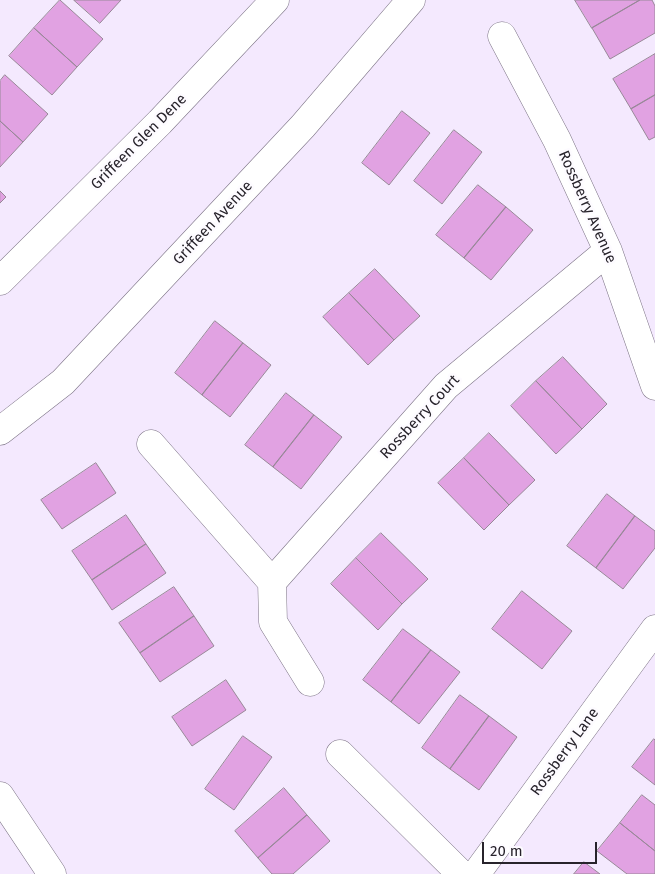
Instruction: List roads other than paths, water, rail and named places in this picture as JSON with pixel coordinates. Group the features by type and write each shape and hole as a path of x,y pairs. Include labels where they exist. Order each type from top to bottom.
{"street":[{"name":"Griffeen Glen Dene","path":"0,281 160,122 275,0"},
{"name":"Griffeen Avenue","path":"0,431 63,382 303,126 411,0"},
{"name":"Rossberry Avenue","path":"502,36 557,140 608,251 655,386"},
{"name":"Rossberry Court","path":"272,582 446,386 608,251"},
{"path":"151,444 272,582 273,622 310,682"},
{"name":"Rossberry Lane","path":"476,874 655,629"},
{"path":"340,754 461,874"},
{"path":"0,796 52,874"}]}
